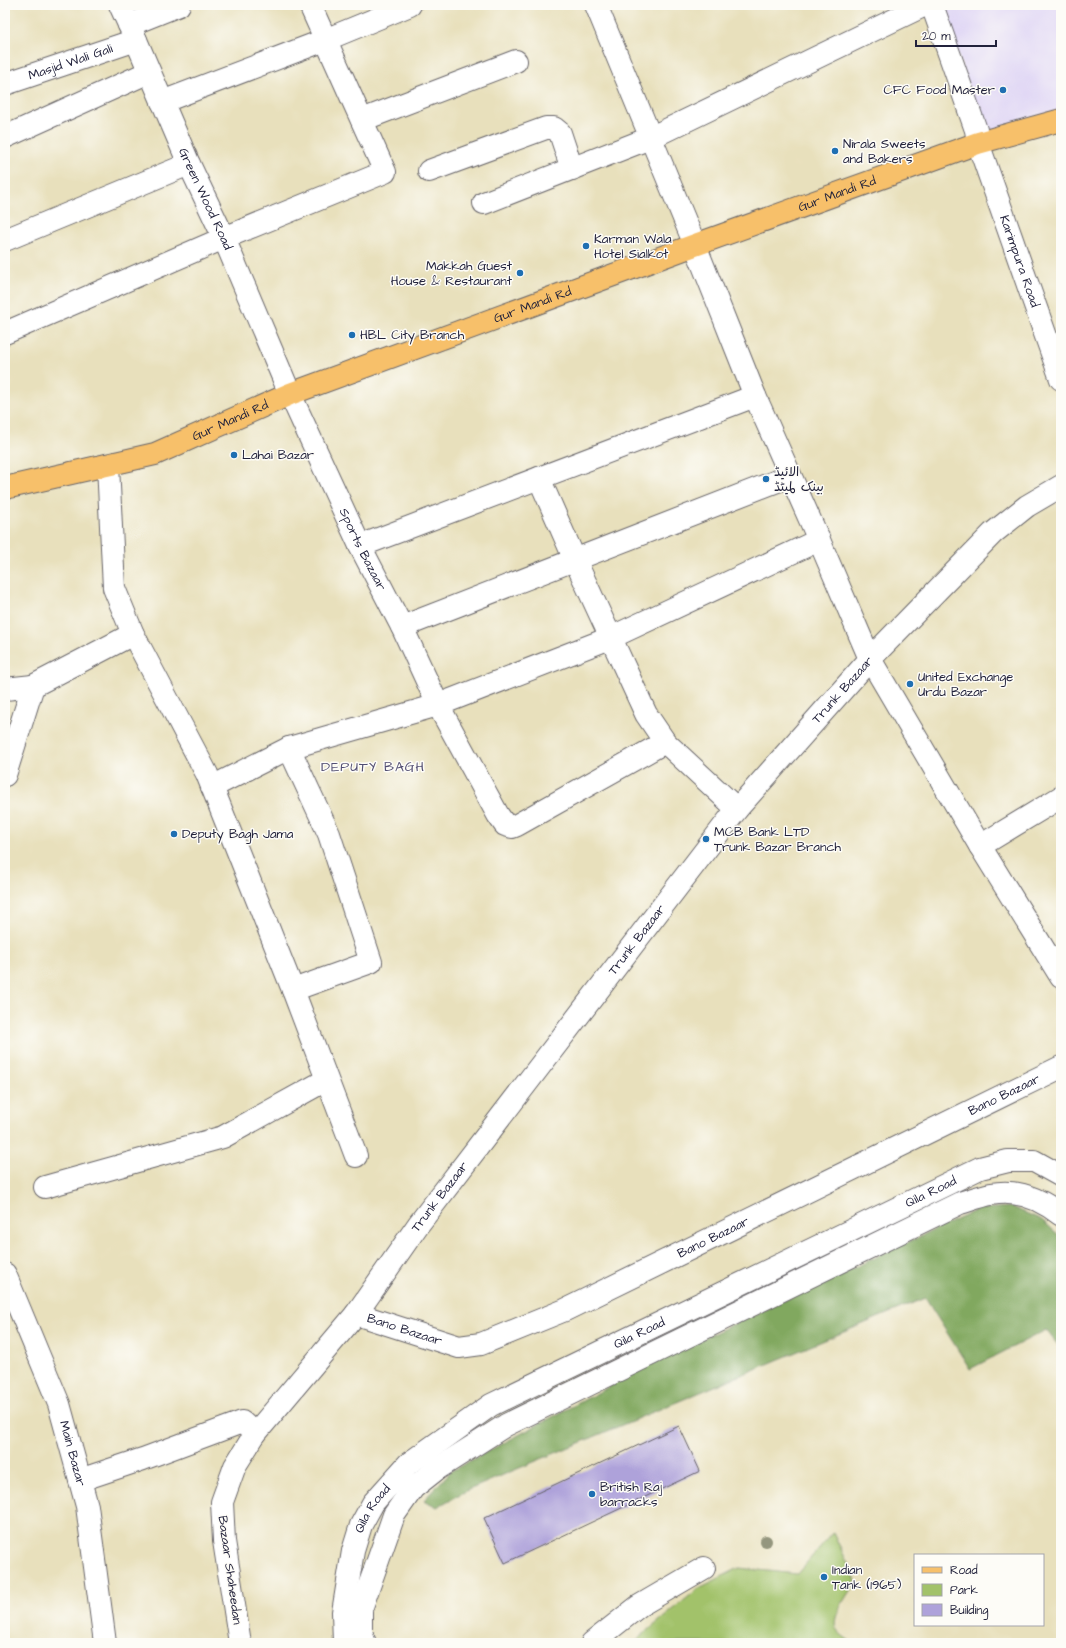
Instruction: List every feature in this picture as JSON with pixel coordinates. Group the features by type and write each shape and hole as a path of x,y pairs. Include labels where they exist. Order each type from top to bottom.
{"main road":[{"name":"Gur Mandi Rd","path":"5,488 155,454 290,394 978,143 1061,120"}],"street":[{"name":"Green Wood Road","path":"120,5 133,32 188,164 224,238 290,394"},
{"name":"Masjid Wali Gali","path":"5,84 133,32 179,5"},
{"path":"5,333 224,238 385,172 310,5"},
{"path":"162,102 325,40 410,5"},
{"path":"596,5 695,245 755,396 870,659 980,846 1061,977"},
{"path":"484,203 650,138 925,5"},
{"name":"Karimpura Road","path":"932,5 976,130 978,143 1061,379"},
{"path":"362,120 516,61"},
{"path":"5,137 149,72"},
{"path":"429,171 546,128 554,128 560,133 572,168"},
{"path":"5,240 188,164"},
{"name":"Sports Bazaar","path":"290,394 360,546 402,627 438,704 498,815 505,825 512,827 665,742"},
{"path":"360,546 755,396"},
{"path":"108,465 114,588 133,634 207,774 293,990 356,1156"},
{"path":"402,627 790,476"},
{"path":"539,478 610,638 646,714 665,742 737,809"},
{"name":"Trunk Bazaar","path":"255,1434 356,1314 423,1219 737,809 870,659 993,533 1027,506 1061,486"},
{"path":"212,787 290,748 438,704 610,638 819,540"},
{"path":"5,689 33,686 133,634"},
{"path":"5,775 33,686"},
{"path":"290,748 329,834 371,962 293,990"},
{"path":"980,846 1061,797"},
{"name":"Bano Bazaar","path":"356,1314 459,1347 482,1344 565,1310 1061,1067"},
{"path":"45,1187 223,1137 326,1080"},
{"name":"Qila Road","path":"344,1643 343,1612 353,1551 361,1525 373,1503 408,1464 491,1405 980,1168 1008,1161 1034,1161 1061,1176"},
{"name":"Qila Road","path":"365,1643 361,1633 362,1610 394,1515 412,1488 418,1483 436,1469 506,1425 960,1203 991,1194 1018,1193 1049,1206 1061,1215"},
{"name":"Main Bazar","path":"5,1274 59,1404 80,1480 87,1506 105,1643"},
{"path":"80,1480 143,1459 242,1422 255,1434"},
{"name":"Bazaar Shaheedan","path":"240,1643 224,1541 222,1502 235,1466 255,1434"},
{"path":"592,1643 639,1606 704,1568"}],"shaded area":[{"path":"941,5 1061,5 1061,112 984,133"}],"green space":[{"path":"1012,1207 1042,1220 1061,1237 1061,1349 1046,1330 970,1369 925,1298 510,1472 462,1493 437,1507 424,1500 451,1471 676,1351 979,1209"},
{"path":"833,1532 856,1581 836,1617 835,1623 837,1630 853,1643 633,1643 699,1588 739,1568 797,1574"}],"building":[{"name":"British Raj barracks","path":"679,1426 700,1471 505,1563 484,1518"}],"place":[{"name":"CFC Food Master","path":"1003,90"},
{"name":"Nirala Sweets and Bakers","path":"835,151"},
{"name":"Karman Wala Hotel Sialkot","path":"586,246"},
{"name":"Makkah Guest House & Restaurant","path":"520,273"},
{"name":"HBL City Branch","path":"352,335"},
{"name":"Lahai Bazar","path":"234,455"},
{"name":"الائیڈ بینک لمیٹڈ","path":"766,479"},
{"name":"United Exchange Urdu Bazar","path":"910,684"},
{"name":"Deputy Bagh Jama","path":"174,834"},
{"name":"MCB Bank LTD Trunk Bazar Branch","path":"706,839"},
{"name":"British Raj barracks","path":"592,1494"},
{"name":"Indian Tank (1965)","path":"824,1577"}],"district":[{"name":"DEPUTY BAGH","path":"373,767"}]}
